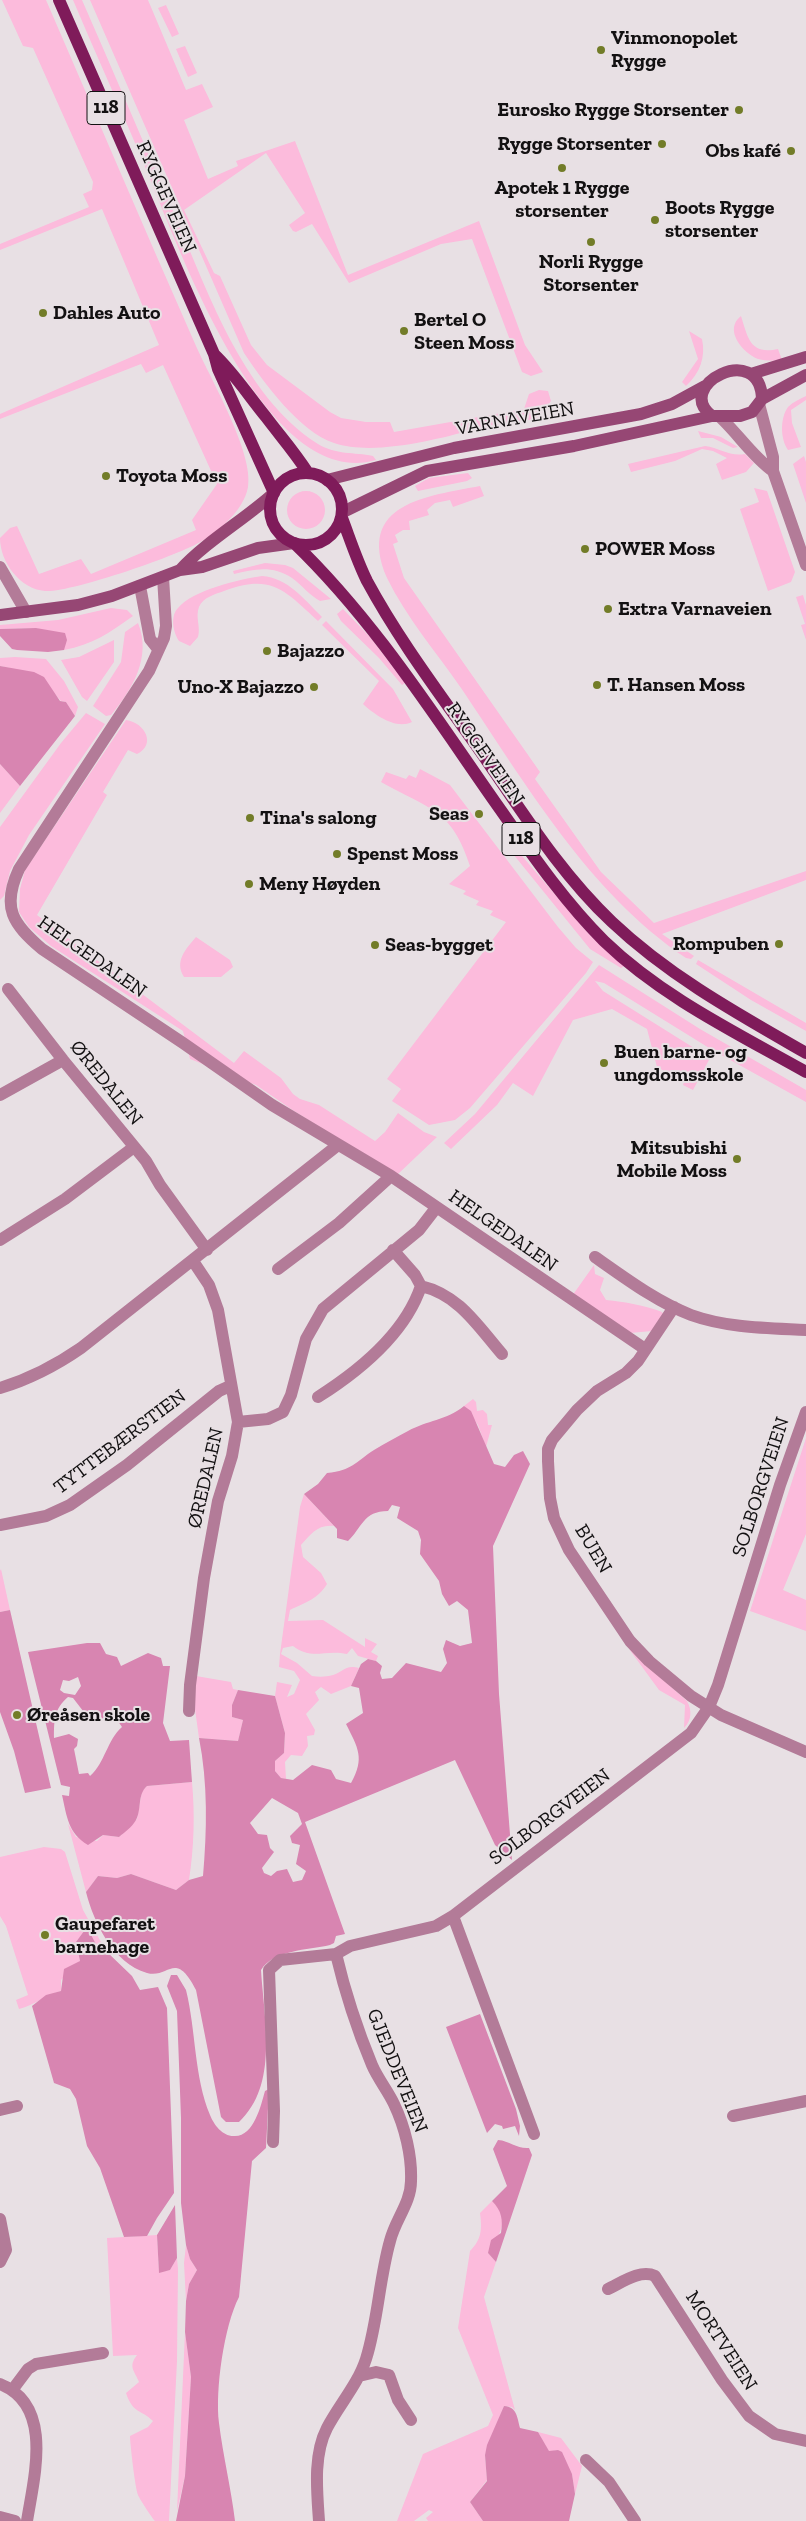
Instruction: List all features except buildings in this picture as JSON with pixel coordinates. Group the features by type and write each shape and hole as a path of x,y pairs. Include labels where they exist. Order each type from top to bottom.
{"main road":[{"name":"RYGGEVEIEN","path":"59,0 214,354 218,369 274,493"},
{"name":"RYGGEVEIEN","path":"214,354 231,370 266,418 291,445 308,473"},
{"path":"274,493 288,478 308,473 327,480"},
{"name":"118","path":"327,480 339,494 342,515"},
{"name":"118","path":"274,493 270,504 271,517 275,528 294,543"},
{"name":"RYGGEVEIEN","path":"342,515 367,581 389,617 455,715 569,876 611,922 663,966 720,1003 806,1053"},
{"path":"294,543 306,546 318,544 329,538 337,529 342,515"},
{"name":"RYGGEVEIEN","path":"294,543 346,596 400,666 542,870 600,936 642,972 685,1002 806,1072"}],"street":[{"name":"VARNAVEIEN","path":"327,480 454,448 641,414 672,404 705,386 712,378 723,372 737,371 751,374 806,357"},
{"path":"751,374 759,382 760,402 773,457 773,471 806,565"},
{"name":"VARNAVEIEN","path":"342,515 427,471 574,446 717,417 740,416 752,412 760,402 806,375"},
{"path":"705,386 702,396 704,407 750,448 761,462 773,471"},
{"path":"180,570 196,553 234,526 274,493"},
{"path":"0,614 78,605 112,596 180,570 202,567 258,548 294,543"},
{"path":"0,567 26,612"},
{"name":"HELGEDALEN","path":"163,577 166,626 164,638 145,678 20,869 10,899 13,916 23,932 42,950 183,1042 272,1105 391,1176 645,1349"},
{"path":"140,586 150,639 158,649"},
{"name":"ØREDALEN","path":"8,989 63,1060 146,1161 160,1185 207,1250"},
{"path":"0,1095 63,1060"},
{"path":"0,1388 23,1382 53,1367 193,1261 338,1145"},
{"path":"0,1240 65,1199 134,1147"},
{"path":"278,1269 339,1223 391,1176"},
{"path":"238,1422 262,1420 283,1412 291,1395 300,1358 312,1326 323,1309 419,1230 436,1208"},
{"path":"393,1250 415,1275 421,1286 444,1293 460,1305 502,1354"},
{"path":"595,1257 674,1307 692,1315 719,1322 806,1330"},
{"name":"ØREDALEN","path":"189,1711 190,1686 206,1568 218,1501 232,1456 238,1422 230,1386 218,1310 209,1285 193,1261"},
{"path":"318,1397 380,1349 408,1314 421,1286"},
{"name":"BUEN","path":"674,1307 638,1361 626,1373 597,1391 577,1410 552,1440 548,1449 550,1498 554,1518 569,1550 630,1641 666,1677 709,1708 806,1752"},
{"name":"TYTTEBÆRSTIEN","path":"0,1525 46,1516 70,1505 127,1465 219,1391 230,1386"},
{"name":"SOLBORGVEIEN","path":"273,2142 274,2111 269,1970 280,1960 336,1954 350,1946 436,1926 453,1916 691,1733 709,1708 718,1685 780,1485 806,1412"},
{"path":"453,1916 534,2134"},
{"name":"GJEDDEVEIEN","path":"318,2521 319,2451 326,2430 359,2376 366,2360 392,2232 409,2199 411,2182 410,2159 405,2134 395,2106 373,2067 357,2027 336,1954"},
{"path":"733,2116 806,2101"},
{"path":"0,2110 16,2106"},
{"path":"0,2219 6,2250 0,2262"},
{"name":"MORTVEIEN","path":"608,2289 638,2275 651,2274 655,2276 722,2380 748,2416 775,2434 806,2441"},
{"path":"12,2389 28,2369 36,2364 104,2353"},
{"path":"359,2376 376,2372 389,2375 398,2400 411,2420"},
{"path":"0,2384 12,2389 22,2397 35,2427 36,2470 27,2521"},
{"path":"586,2460 609,2482 635,2521"},
{"path":"0,2518 16,2521"}],"shaded area":[{"path":"2,0 46,0 196,346 230,416 245,455 248,473 248,487 242,504 223,525 202,541 172,555 125,572 58,590 45,591 36,589 27,585 13,573 4,556 0,538 10,528 17,526 39,574 81,559 91,574 196,530 192,520 217,484 163,365 146,373 141,364 0,419 0,414 159,345 102,209 0,250 0,244 89,207 83,194 92,190 93,182 33,48 23,46"},
{"path":"73,0 82,0 213,304 247,368 267,397 291,423 318,444 338,452 373,456 376,460 335,460 297,438 262,401 230,353 202,300 178,247"},
{"path":"90,0 148,0 186,90 202,84 213,107 184,120 208,179 238,166 236,161 295,141 348,275 479,221 525,345 543,372 531,376 522,372 472,239 441,244 349,283 312,224 296,232 289,225 305,213 266,153 184,210 214,273 220,276 251,345 267,365 330,412 341,418 366,422 390,422 394,432 524,409 529,394 539,390 548,391 551,401 539,417 523,422 480,428 422,442 366,448 349,447 334,443 308,429 296,418 272,392 244,353"},
{"path":"166,5 179,34 172,37 158,8"},
{"path":"185,46 197,73 188,77 176,49"},
{"path":"741,316 748,338 752,343 761,349 778,349 782,360 758,359 746,352 737,340 734,328"},
{"path":"689,331 702,339 703,352 701,364 695,376 686,386 682,382 698,359"},
{"path":"806,396 806,400 791,410 792,423 801,447 788,450 782,434 785,412 794,402"},
{"path":"698,431 721,437 738,447 733,448 713,438 701,438"},
{"path":"705,446 740,455 745,454 754,463 746,472 722,480 716,464 727,458 713,451 702,449 675,461 631,472 628,464"},
{"path":"804,456 806,462 806,503 793,464"},
{"path":"468,473 472,478 467,481 418,491 415,486 429,478"},
{"path":"480,486 484,496 453,507 450,500 435,503 427,510 429,515 409,521 410,530 403,530 395,535 398,542 393,544 404,578 540,772 535,779 601,872 654,923 806,871 806,880 662,934 694,956 691,959 686,958 651,931 619,901 589,869 561,834 412,620 387,578 380,553 381,533 389,519 402,508 419,500"},
{"path":"754,488 767,491 795,572 791,582 768,591 740,509 759,502"},
{"path":"306,491 320,496 325,510 320,524 306,529 292,524 287,510 292,496"},
{"path":"265,563 285,565 293,568 331,599 320,601 292,578 278,571 263,569 234,574 233,571"},
{"path":"262,576 288,585 322,617 318,621 296,601 277,588 254,584 240,586 203,601 198,611 198,637 190,646 179,641 175,633 173,620 178,608 185,602 217,586"},
{"path":"803,595 806,605 806,640 801,625 805,624 796,597"},
{"path":"111,608 127,610 133,616 101,637 84,645 64,650 64,644 37,628 0,629 0,625 58,620"},
{"path":"343,609 370,637 405,683 402,685 379,658 341,621 337,614"},
{"path":"326,621 393,689 412,722 406,724 393,723 373,713 363,704 379,681 322,625"},
{"path":"138,623 143,648 138,672 119,705 111,715 106,716 93,706 121,662 125,632"},
{"path":"36,628 65,633 67,640 64,650 48,652 12,649 0,636 0,629"},
{"path":"114,640 114,662 87,701 82,697 61,660 79,657"},
{"path":"0,658 46,659 64,681 78,707 75,716 66,702 61,701 55,694 10,668 0,666"},
{"path":"0,666 34,672 44,677 60,701 66,702 75,716 20,786 0,764"},
{"path":"86,713 105,724 29,835 10,871 4,896 0,900 0,827 61,743"},
{"path":"126,720 139,725 143,730 147,740 146,745 137,754 128,750 103,792 107,795 37,915 234,1063 244,1051 281,1078 293,1094 300,1099 319,1105 375,1141 385,1132 398,1113 424,1132 437,1137 397,1175 256,1085 190,1059 183,1031 51,946 29,927 19,912 20,889 25,870"},
{"path":"0,764 20,786 0,813"},
{"path":"420,769 450,785 558,927 576,948 593,962 586,973 470,1108 455,1120 429,1125 392,1101 401,1089 387,1079 506,922 490,915 493,911 476,905 479,901 463,894 466,891 449,884 470,866 463,847 447,821 426,805 381,782 386,772 406,779 409,775 416,778"},
{"path":"505,836 587,932 624,966 621,968 590,949 505,844 502,838"},
{"path":"196,937 230,960 233,967 221,977 184,977 180,966 182,956"},
{"path":"698,960 806,1023 806,1031 751,1000 696,964"},
{"path":"599,965 700,1029 806,1090 806,1102 714,1051 604,983 595,981 603,991 710,1058 693,1090 683,1085 684,1082 657,1067 647,1029 612,1009 573,1020 533,1096 513,1083 497,1105 451,1149 444,1143 475,1114"},
{"path":"594,1265 595,1274 604,1278 600,1290 606,1300 648,1307 662,1312 664,1316 652,1331 630,1333 572,1296"},
{"path":"473,1399 476,1402 477,1411 483,1410 487,1414 488,1425 492,1425 486,1447 478,1425 464,1406"},
{"path":"464,1406 471,1411 494,1464 505,1467 514,1455 523,1451 530,1464 493,1546 499,1694 512,1860 495,1845 455,1760 305,1822 345,1934 336,1936 334,1943 330,1945 292,1952 274,1958 261,1970 266,2050 260,2090 252,2107 239,2122 226,2122 221,2117 196,1990 189,1978 183,1971 177,1968 155,1974 147,1973 135,1968 124,1960 115,1951 100,1929 86,1892 98,1876 117,1878 131,1874 176,1890 189,1880 203,1876 206,1807 204,1772 199,1738 238,1741 243,1720 232,1717 232,1705 238,1690 275,1696 285,1733 284,1753 275,1761 275,1771 281,1778 293,1780 312,1765 331,1770 336,1779 351,1783 359,1760 357,1747 346,1724 363,1713 359,1688 351,1686 361,1664 368,1659 376,1661 382,1666 380,1673 382,1679 392,1678 406,1663 441,1672 447,1663 443,1649 446,1640 460,1646 472,1643 468,1610 457,1601 449,1606 442,1594 439,1581 420,1554 421,1540 418,1531 397,1518 400,1507 392,1505 388,1511 368,1517 348,1541 337,1538 337,1529 304,1494 318,1484 327,1473 348,1468 378,1447 408,1431 457,1411","holes":["272,1798 298,1813 302,1824 290,1836 292,1843 300,1845 296,1864 306,1871 302,1880 293,1882 287,1869 277,1871 271,1876 264,1873 262,1868 274,1852 270,1848 267,1835 258,1834 250,1823"]},
{"path":"806,1438 806,1534 783,1590 806,1600 806,1631 750,1611"},
{"path":"304,1494 334,1526 319,1528 301,1545 303,1557 321,1573 327,1584 316,1597 290,1610 288,1621 323,1620 365,1647 365,1638 377,1644 371,1652 378,1656 376,1661 358,1656 352,1648 347,1654 313,1654 293,1646 283,1648 281,1654 297,1663 312,1676 328,1676 350,1667 359,1668 351,1686 331,1694 321,1687 315,1692 319,1700 306,1714 315,1730 314,1735 307,1736 308,1746 302,1756 291,1755 285,1762 286,1779 281,1778 275,1771 275,1761 284,1753 285,1733 275,1696 277,1682 292,1685 287,1697 294,1694 300,1680 294,1671 279,1667 300,1507"},
{"path":"1,1569 10,1610 0,1612 0,1571"},
{"path":"10,1610 51,1788 25,1793 14,1751 0,1712 0,1612"},
{"path":"87,1643 100,1643 106,1654 117,1657 121,1666 148,1653 161,1658 163,1666 170,1666 163,1723 170,1741 189,1740 192,1782 147,1786 142,1794 136,1820 124,1833 119,1837 103,1835 88,1845 81,1840 72,1830 67,1817 62,1795 69,1796 70,1787 61,1785 28,1652","holes":["78,1677 81,1686 75,1695 64,1693 60,1690 63,1680 69,1681","68,1697 73,1698 90,1720 115,1717 122,1727 113,1738 99,1765 90,1776 88,1773 79,1774 74,1749 77,1746 78,1739 69,1734 54,1738 57,1710"]},
{"path":"629,1649 687,1701 690,1715 689,1722 684,1728 685,1705 659,1690"},
{"path":"196,1676 231,1682 233,1689 238,1690 232,1705 232,1717 243,1720 238,1741 199,1738 194,1702"},
{"path":"192,1782 194,1831 189,1880 176,1890 131,1874 117,1878 98,1876 86,1892 68,1824 76,1837 97,1841 103,1835 119,1837 137,1819 142,1791 147,1786"},
{"name":"Gaupefaret barnehage","path":"44,1847 61,1849 65,1852 83,1910 106,1951 100,1952 87,1928 76,1942 80,1961 61,1980 61,1991 19,2009 16,2000 28,1995 6,1926 0,1916 0,1857"},
{"path":"87,1927 100,1952 106,1951 132,1976 140,1990 158,1987 167,2008 174,2193 147,2236 124,2237 100,2168 87,2146 76,2099 70,2089 54,2083 32,2006 46,1995 61,1991 64,1969 80,1961 76,1942"},
{"path":"171,1975 177,1975 186,1990 201,2085 214,2123 227,2135 242,2135 256,2119 265,2091 269,2089 266,2148 252,2161 239,2297 225,2341 218,2393 219,2423 235,2521 176,2521 185,2476 191,2377 185,2332 186,2301 189,2284 197,2270 190,2259 186,2245 181,2203 181,2118 177,2011 167,1986"},
{"path":"480,2014 516,2109 520,2126 519,2136 515,2126 503,2129 502,2126 495,2124 487,2133 446,2027"},
{"path":"498,2140 529,2148 532,2155 496,2262 488,2253 491,2240 501,2233 502,2220 498,2208 492,2201 507,2186 493,2149"},
{"path":"492,2201 498,2207 501,2214 502,2227 488,2253 496,2262 484,2297 515,2410 512,2407 504,2406 485,2455 487,2480 470,2502 483,2521 428,2521 426,2518 433,2512 429,2510 414,2521 397,2521 423,2454 488,2426 493,2415 458,2328 470,2251 480,2234 480,2213"},
{"path":"175,2205 177,2258 170,2270 159,2273 157,2235"},
{"path":"157,2235 159,2272 170,2270 177,2258 178,2269 177,2361 169,2521 155,2521 138,2495 130,2436 148,2427 153,2421 131,2405 126,2393 139,2382 132,2366 137,2355 113,2356 107,2238"},
{"path":"186,2245 190,2259 197,2270 189,2284 186,2301 184,2263"},
{"path":"185,2332 191,2377 185,2476 177,2511"},
{"path":"504,2406 514,2410 520,2428 538,2432 549,2451 558,2450 562,2452 572,2474 575,2494 569,2521 483,2521 470,2502 487,2481 485,2455 487,2445"},
{"path":"538,2432 561,2438 582,2466 575,2494 572,2474 558,2450 549,2452"}],"place":[{"name":"Vinmonopolet Rygge","path":"601,50"},
{"name":"Eurosko Rygge Storsenter","path":"739,110"},
{"name":"Rygge Storsenter","path":"662,144"},
{"name":"Obs kafé","path":"791,151"},
{"name":"Apotek 1 Rygge storsenter","path":"562,168"},
{"name":"Boots Rygge storsenter","path":"655,220"},
{"name":"Norli Rygge Storsenter","path":"591,242"},
{"name":"Dahles Auto","path":"43,313"},
{"name":"Bertel O Steen Moss","path":"404,331"},
{"name":"Toyota Moss","path":"106,476"},
{"name":"POWER Moss","path":"585,549"},
{"name":"Extra Varnaveien","path":"608,609"},
{"name":"Bajazzo","path":"267,651"},
{"name":"T. Hansen Moss","path":"597,685"},
{"name":"Uno-X Bajazzo","path":"314,687"},
{"name":"Seas","path":"479,814"},
{"name":"Tina's salong","path":"250,818"},
{"name":"Spenst Moss","path":"337,854"},
{"name":"Meny Høyden","path":"249,884"},
{"name":"Rompuben","path":"779,944"},
{"name":"Seas-bygget","path":"375,945"},
{"name":"Buen barne- og ungdomsskole","path":"604,1063"},
{"name":"Mitsubishi Mobile Moss","path":"737,1159"},
{"name":"Øreåsen skole","path":"17,1715"},
{"name":"Gaupefaret barnehage","path":"45,1935"}]}
